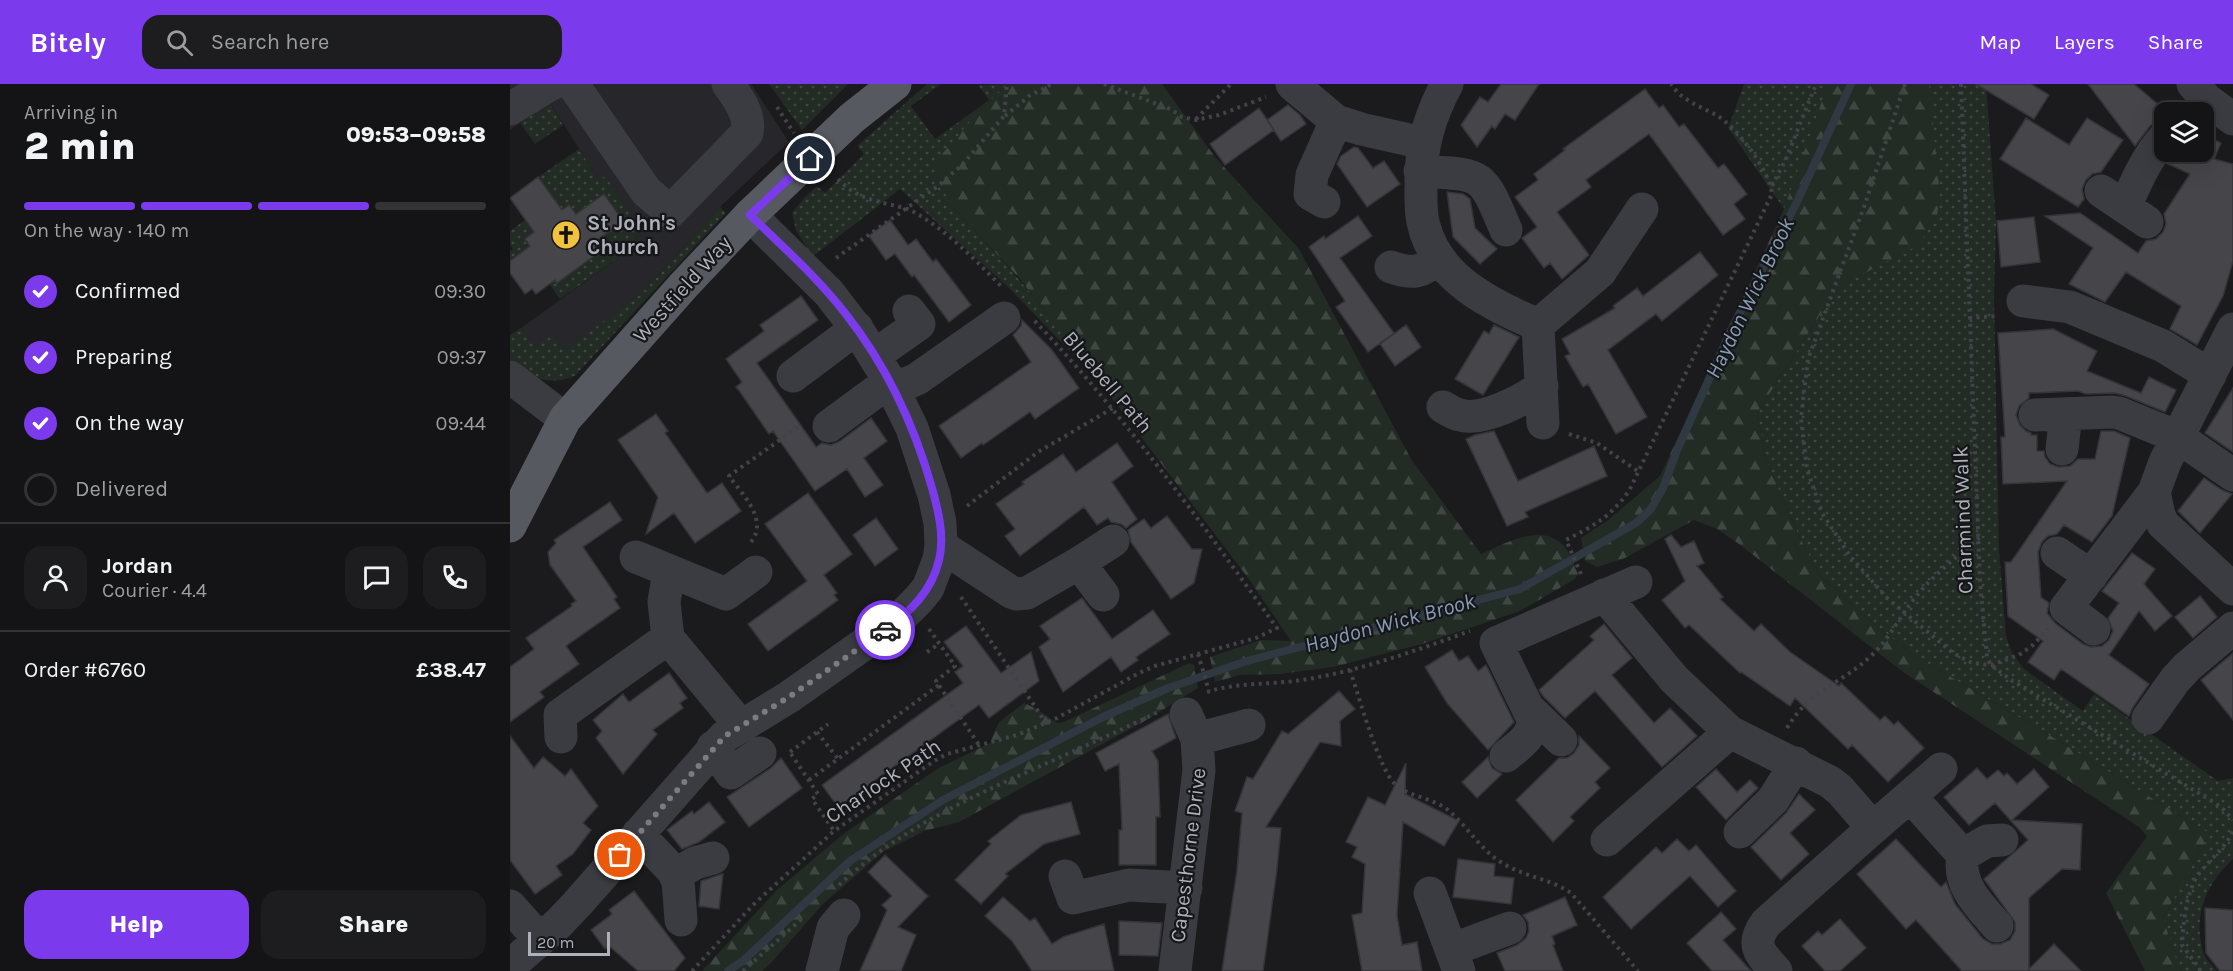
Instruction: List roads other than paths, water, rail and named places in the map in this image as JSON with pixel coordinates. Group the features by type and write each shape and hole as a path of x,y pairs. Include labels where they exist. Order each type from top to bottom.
{"main road":[{"name":"Westfield Way","path":"510,526 565,419 684,285 750,215 852,118 895,84"}],"street":[{"path":"510,110 550,84"},
{"path":"570,84 574,86 646,191 655,202 670,212 747,133 749,126 746,116 728,84"},
{"path":"1447,84 1440,97 1422,157 1423,225 1437,257 1454,276 1469,289 1538,325"},
{"path":"1293,85 1336,121 1361,129 1461,174 1477,178 1488,190 1506,230"},
{"path":"2194,97 2233,119"},
{"path":"1324,202 1310,194 1312,175 1336,121"},
{"path":"2124,207 2154,150"},
{"path":"1538,325 1600,272 1642,209"},
{"path":"510,966 577,904 713,747 740,725 789,697 898,620 928,588 940,546 934,495 912,428 886,374 856,328 813,275 750,215"},
{"path":"1391,267 1409,273 1429,266 1437,257"},
{"path":"2024,301 2070,307 2163,346 2210,375"},
{"path":"886,374 908,383 917,379 1015,310"},
{"path":"817,424 886,374 919,324 909,311"},
{"path":"1538,325 1543,423"},
{"path":"793,376 856,328"},
{"path":"2094,629 2066,608 2154,492 2165,462 2233,329"},
{"path":"510,377 565,419"},
{"path":"1443,407 1462,416 1481,415 1528,398 1542,386"},
{"path":"2062,449 2050,414 2112,412 2178,437 2233,475"},
{"path":"2154,492 2163,524 2233,589"},
{"path":"940,546 1002,587 1017,594 1027,592 1113,541"},
{"path":"2057,553 2091,576"},
{"path":"636,557 666,586 726,594 756,572"},
{"path":"1079,563 1103,595"},
{"path":"1506,756 1531,732 1533,719 1488,635 1595,589 1636,582"},
{"path":"666,586 668,638 740,725"},
{"path":"1595,589 1674,679 1730,732 1830,782 1840,790 1873,828"},
{"path":"2148,718 2187,667 2233,628"},
{"path":"561,737 560,715 668,638"},
{"name":"Capesthorne Drive","path":"1175,971 1199,770 1193,709 1249,725"},
{"path":"1530,710 1561,740"},
{"path":"1607,840 1730,732"},
{"path":"713,747 731,773 760,753"},
{"path":"1740,832 1773,800 1784,758"},
{"path":"1776,971 1759,951 1758,939 1766,923 1941,769"},
{"path":"1910,796 1963,855"},
{"path":"638,834 675,875 680,891 681,920"},
{"path":"1997,926 1967,888 1961,865 1963,855 1987,841 2002,840"},
{"path":"675,875 689,866 713,858"},
{"path":"1065,876 1072,898 1129,885 1186,888"},
{"path":"1430,893 1455,961 1510,927"},
{"path":"822,971 837,904"},
{"path":"513,909 540,940"}],"waterway":[{"name":"Haydon Wick Brook","path":"728,971 744,960 850,861 943,800 1103,717 1168,688 1247,661 1520,589 1636,523 1651,509 1663,488 1678,448 1733,326 1796,204 1851,84"}],"place":[{"name":"St John's Church","path":"566,235"}]}
